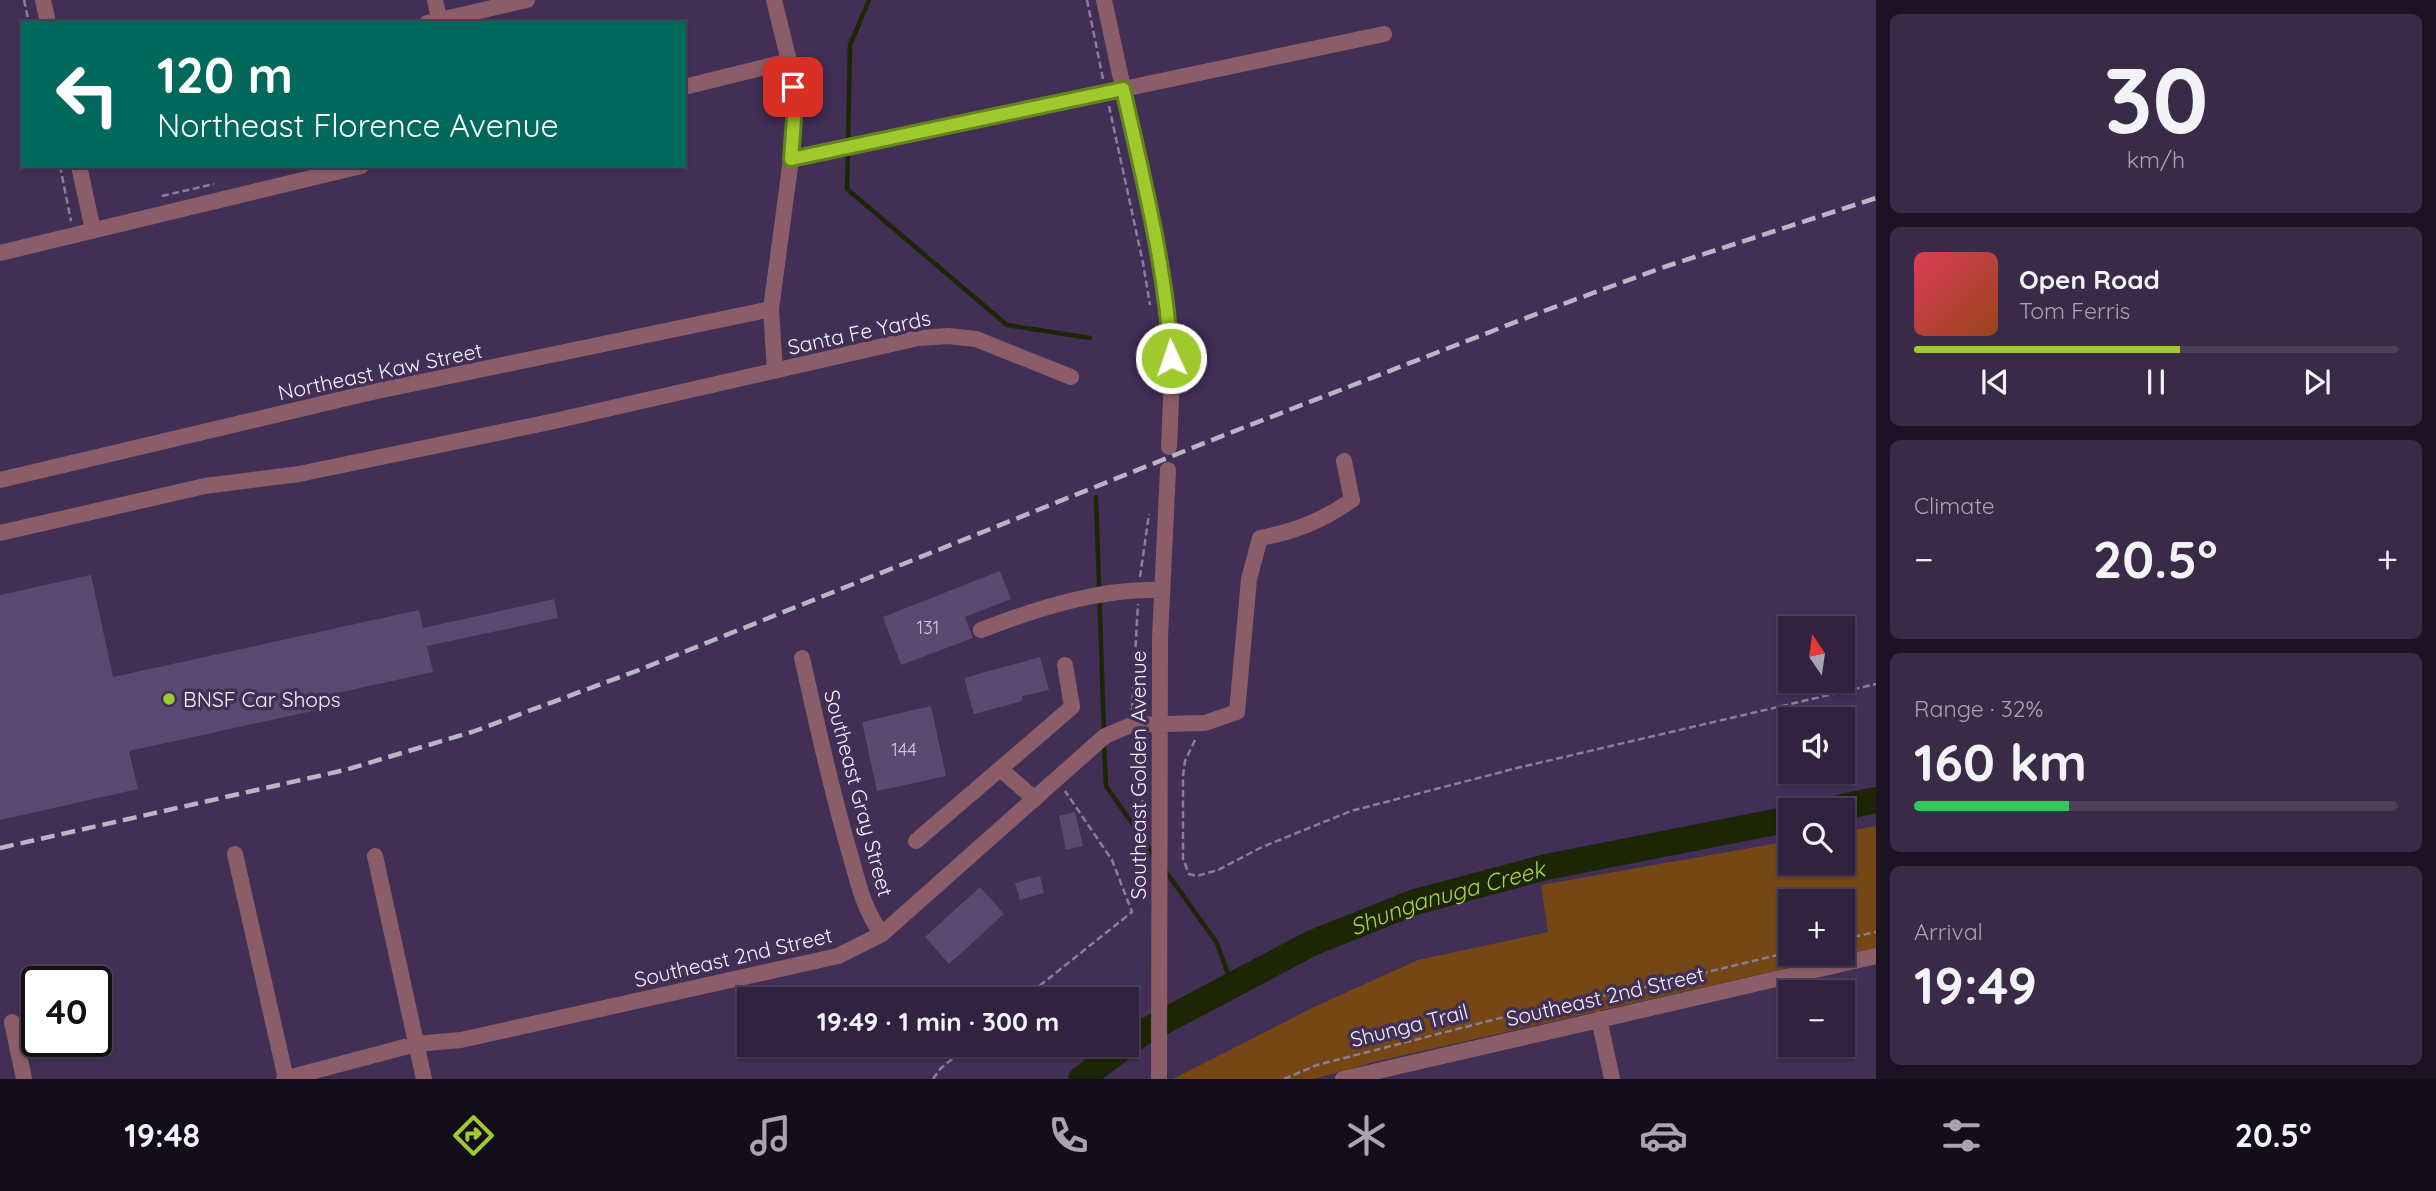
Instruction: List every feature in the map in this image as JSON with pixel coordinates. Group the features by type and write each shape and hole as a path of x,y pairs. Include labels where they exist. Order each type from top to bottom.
{"street":[{"path":"43,0 48,21"},
{"path":"435,0 435,21"},
{"path":"439,21 527,0"},
{"path":"774,0 789,61 795,105 791,159 771,309 775,371"},
{"path":"1104,0 1160,259 1171,358"},
{"path":"791,159 1384,34"},
{"path":"686,87 789,61"},
{"path":"79,168 93,230"},
{"path":"0,253 353,168"},
{"name":"Northeast Kaw Street","path":"0,480 368,393 771,309"},
{"name":"Santa Fe Yards","path":"0,533 205,486 299,474 550,422 918,338 948,336 976,339 1071,377"},
{"path":"1170,447 1172,376"},
{"name":"Southeast 2nd Street","path":"285,1079 416,1044 461,1041 838,956 882,934 1105,736 1131,725 1199,723 1237,712 1249,579 1260,538 1291,532 1326,518 1352,500 1344,461"},
{"name":"Southeast Golden Avenue","path":"1158,1079 1159,724 1168,470"},
{"path":"981,630 1021,615 1094,596 1140,589 1162,590"},
{"name":"Southeast Gray Street","path":"802,659 843,833 860,889 873,922 882,934"},
{"path":"916,841 1072,707 1065,665"},
{"path":"1000,769 1035,799"},
{"path":"235,855 285,1079"},
{"path":"376,856 424,1079"},
{"name":"Southeast 2nd Street","path":"1343,1079 1370,1076 1599,1019 1876,956"},
{"path":"1599,1019 1612,1079"},
{"path":"12,1022 24,1079"}],"path":[{"path":"24,0 29,21"},
{"path":"1087,0 1151,310"},
{"path":"60,168 74,235"},
{"path":"1152,335 1155,384"},
{"path":"1146,756 1144,748 1132,740 1131,725 1140,589 1149,515"},
{"path":"1199,723 1194,744 1185,761 1183,776 1183,859 1189,874 1197,877 1351,811 1517,768 1876,684"},
{"path":"1038,987 1132,912 1112,860 1068,794 1055,781"},
{"path":"1143,901 1140,873 1144,795"},
{"path":"1855,936 1876,932"},
{"name":"Shunga Trail","path":"1284,1079 1317,1065 1547,1006 1629,991 1778,955"},
{"path":"933,1079 954,1057"}],"shaded area":[{"path":"1876,826 1876,948 1855,953 1855,889 1778,889 1778,966 1797,966 1374,1062 1314,1079 1173,1079 1314,1007 1418,960 1548,932 1541,885 1778,843 1778,875 1855,875 1855,830"}],"building":[{"path":"1000,571 1011,599 965,617 973,638 901,665 883,617"},
{"name":"BNSF Car Shops","path":"91,575 113,677 419,610 423,628 554,599 558,618 427,646 433,672 337,693 340,705 129,751 138,789 0,820 0,595"},
{"path":"1040,657 1049,690 1022,696 1023,701 974,714 964,678"},
{"path":"931,706 946,776 877,791 862,722"},
{"path":"1075,812 1083,846 1066,850 1059,816"},
{"path":"1040,876 1044,893 1020,900 1015,883"},
{"path":"980,887 1004,914 949,964 925,937"}],"waterway":[{"path":"848,143 850,45 869,0"},
{"path":"848,151 847,189 1007,325 1090,338"},
{"path":"1096,497 1104,732"},
{"path":"1104,744 1106,786 1153,853"},
{"name":"Shunganuga Creek","path":"1855,804 1876,800"},
{"name":"Shunganuga Creek","path":"1139,1035 1312,943 1415,902 1546,867 1778,821"},
{"path":"1164,869 1217,943 1232,985"},
{"name":"Shunganuga Creek","path":"1081,1079 1110,1057"}],"railway":[{"path":"0,848 345,770 472,732 639,670 1227,434 1544,311 1664,267 1876,198"}],"place":[{"name":"BNSF Car Shops","path":"169,699"}],"route":[{"path":"793,87 795,105 791,159 1123,89 1160,259 1171,358"}]}
